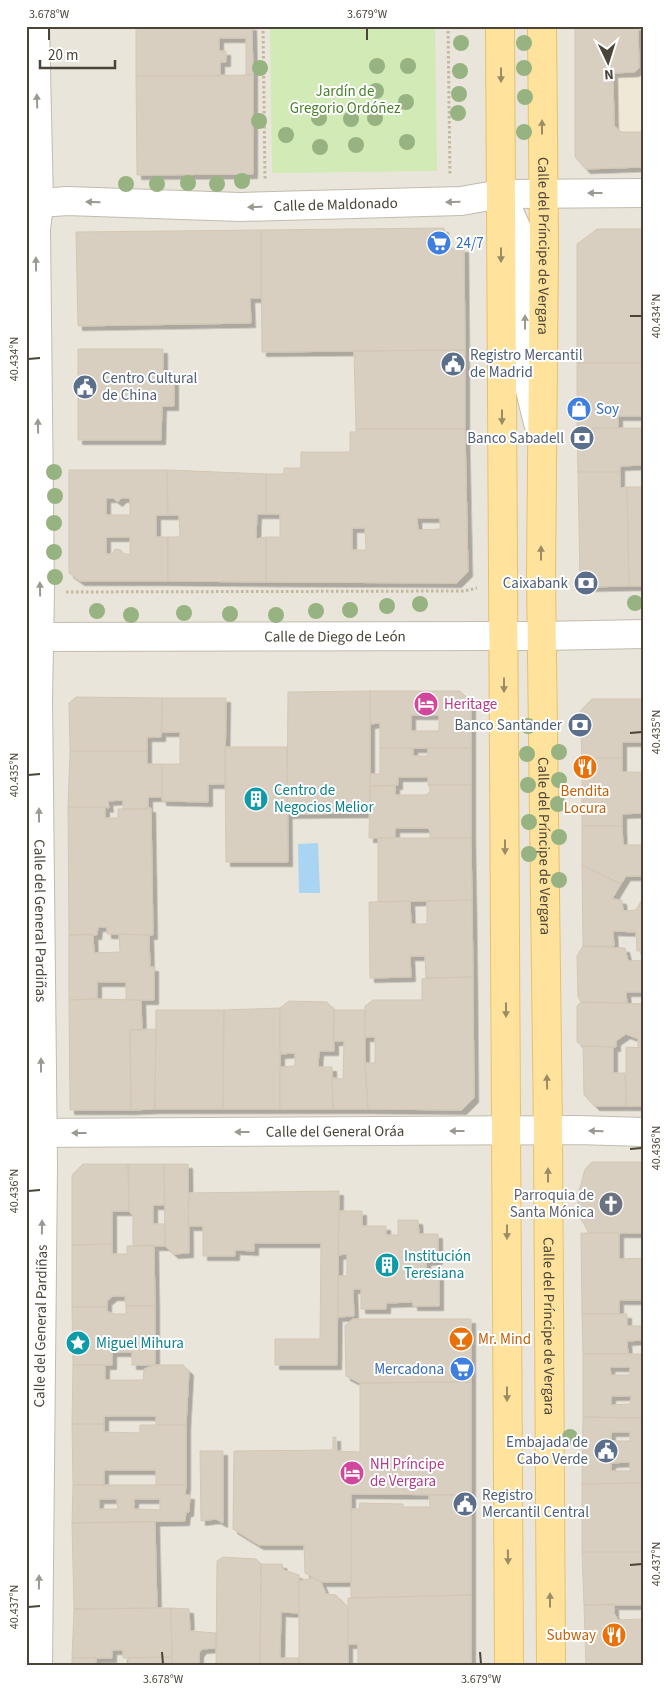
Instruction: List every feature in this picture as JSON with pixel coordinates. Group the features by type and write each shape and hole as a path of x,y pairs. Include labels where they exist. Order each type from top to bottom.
{"main road":[{"path":"500,26 509,1666"},
{"name":"Calle del Príncipe de Vergara","path":"542,26 542,636 548,1131 551,1666"}],"street":[{"name":"Calle del General Pardiñas","path":"34,26 33,203 36,230 32,522 40,592 33,637 38,698 34,1133 43,1175 38,1666"},
{"name":"Calle de Maldonado","path":"33,203 67,202 240,207 461,201 501,194 644,193"},
{"path":"501,194 525,247 526,374 542,438"},
{"name":"Calle de Diego de León","path":"33,637 644,634"},
{"name":"Calle del General Oráa","path":"34,1133 644,1132"}],"path":[{"path":"263,26 265,179"},
{"path":"448,26 450,178"},
{"path":"40,592 464,591 503,582"}],"shaded area":[{"path":"26,26 644,26 644,1666 26,1666"},
{"path":"575,26 644,26 644,167 586,169 575,157"}],"green space":[{"name":"Jardín de Gregorio Ordóñez","path":"270,26 435,26 437,171 272,173"}],"water":[{"path":"318,843 320,893 299,893 298,844"}],"building":[{"path":"136,26 252,26 253,75 246,75 246,38 219,38 219,51 226,51 226,62 220,62 220,76 136,76"},
{"path":"575,26 638,26 639,68 635,72 613,73 614,126 621,132 644,132 644,167 586,169 575,157"},
{"path":"253,75 253,174 137,175 136,76"},
{"path":"444,228 445,248 464,248 465,350 262,352 261,230"},
{"path":"597,229 644,229 644,363 577,363 577,244"},
{"path":"261,230 261,298 250,298 251,323 78,326 76,232"},
{"path":"78,349 163,349 163,375 174,375 174,406 162,406 161,440 78,440"},
{"path":"465,350 465,429 356,429 354,351"},
{"path":"577,363 644,363 644,416 618,416 618,428 577,428"},
{"path":"643,416 644,465 620,466 620,472 578,472 577,428 643,428"},
{"path":"356,429 465,429 468,572 457,583 266,582 266,537 280,537 280,514 266,514 266,474 284,474 284,468 301,468 301,452 350,452 350,432 356,432","holes":["417,518 440,518 440,529 418,530","352,528 365,528 366,550 352,550"]},
{"path":"69,470 167,470 168,515 156,515 156,537 168,537 168,581 80,581 69,573","holes":["106,498 113,498 118,502 122,498 130,498 130,515 106,515","106,537 130,537 130,554 124,554 121,550 117,549 114,550 113,554 106,554"]},
{"path":"167,470 266,474 266,514 257,514 256,539 266,537 266,582 168,581 168,537 180,537 179,515 168,515"},
{"path":"578,472 620,472 620,488 627,487 629,586 589,587 580,579"},
{"path":"627,487 644,487 644,586 629,586"},
{"path":"370,691 460,691 471,702 471,748 380,748 380,723 370,724","holes":["411,715 439,715 439,731 411,731"]},
{"path":"370,691 370,813 287,814 288,692"},
{"path":"76,697 162,698 161,737 147,737 147,751 70,751 69,703"},
{"path":"162,698 226,698 225,784 208,784 208,802 162,801 162,764 180,764 180,732 162,732"},
{"path":"592,699 644,699 644,742 622,742 622,758 582,758 580,711"},
{"name":"Centro de Negocios Melior","path":"225,747 287,747 288,862 226,862"},
{"path":"380,748 413,748 413,756 428,756 428,748 471,748 471,785 428,785 428,777 398,777 398,785 370,786 370,774 380,774"},
{"path":"70,751 147,751 147,764 162,764 162,797 148,797 148,809 123,809 123,800 108,801 109,808 68,807"},
{"path":"582,758 622,758 622,772 644,772 644,813 622,814 622,826 582,826"},
{"path":"429,785 471,785 471,838 430,838 430,831 427,828 395,828 395,838 369,838 370,786 395,786 395,795 426,795 430,792"},
{"path":"68,807 105,807 105,818 118,818 118,809 151,808 153,935 107,934 107,927 98,927 97,935 69,935"},
{"path":"582,826 622,826 623,845 644,845 644,876 626,876 621,884 582,865"},
{"path":"378,838 471,838 472,900 378,902"},
{"path":"582,865 621,884 612,899 622,900 623,911 636,910 644,896 644,951 637,951 636,932 613,931 614,946 583,946"},
{"path":"472,900 473,977 426,978 425,956 410,956 411,977 370,978 369,902 410,901 411,924 427,924 427,901"},
{"path":"93,934 94,953 120,952 119,934 149,935 150,967 154,967 154,1000 126,1000 126,982 97,982 97,999 69,1000 69,935"},
{"path":"583,946 625,948 628,961 644,960 644,992 626,992 627,1003 581,1002 578,997 577,956"},
{"path":"473,977 474,1098 462,1110 368,1109 365,1063 375,1063 375,1037 365,1037 365,1006 373,1000 422,1000 422,979"},
{"path":"69,1000 141,1000 142,1030 130,1030 131,1110 70,1110"},
{"path":"289,1001 327,1002 334,1010 334,1051 319,1051 318,1067 332,1067 333,1109 280,1109 280,1067 295,1066 295,1053 280,1054 280,1008"},
{"path":"581,1002 644,1004 644,1048 638,1048 638,1039 626,1034 616,1041 616,1047 583,1046 577,1042 577,1006"},
{"path":"280,1008 280,1109 223,1109 224,1010"},
{"path":"156,1010 224,1010 223,1109 155,1109"},
{"path":"334,1010 365,1010 365,1063 368,1109 333,1109 332,1078 343,1079 344,1041 333,1041"},
{"path":"156,1029 155,1109 131,1110 130,1030"},
{"path":"583,1046 613,1047 613,1073 625,1073 626,1106 595,1106 584,1095"},
{"path":"626,1047 644,1048 644,1106 626,1106"},
{"name":"Parroquia de Santa Mónica","path":"592,1162 644,1162 644,1233 589,1233 578,1214 578,1195 585,1169"},
{"path":"83,1164 128,1164 129,1211 112,1211 112,1244 72,1245 72,1175"},
{"path":"128,1164 164,1164 165,1205 153,1205 153,1224 165,1224 165,1246 133,1246 133,1216 129,1211"},
{"path":"164,1164 188,1164 189,1253 174,1254 165,1246"},
{"path":"339,1191 337,1365 275,1365 275,1339 320,1339 321,1243 254,1243 254,1251 235,1250 235,1256 203,1256 203,1226 188,1226 189,1193"},
{"name":"Institución Teresiana","path":"339,1211 362,1211 362,1226 386,1226 386,1235 398,1235 398,1220 418,1220 419,1234 438,1234 438,1260 426,1261 426,1269 427,1276 439,1276 439,1306 413,1306 413,1302 386,1303 386,1309 361,1309 361,1289 353,1289 354,1316 338,1317 338,1276 347,1276 347,1254 338,1255"},
{"path":"581,1233 619,1233 619,1259 644,1258 644,1300 619,1300 619,1314 582,1314"},
{"path":"112,1244 112,1254 127,1254 127,1246 154,1245 155,1306 126,1306 125,1296 113,1296 107,1301 107,1307 72,1307 72,1245"},
{"path":"126,1306 155,1306 155,1365 132,1365 132,1352 112,1352 112,1365 73,1365 72,1307 107,1307 107,1311 113,1314 126,1314"},
{"path":"582,1314 627,1314 627,1326 644,1326 644,1340 627,1341 628,1354 583,1354"},
{"path":"353,1319 471,1319 471,1382 360,1383 346,1376 345,1326"},
{"path":"583,1354 644,1354 644,1418 583,1417","holes":["610,1367 630,1367 630,1375 611,1375","611,1396 631,1396 630,1404 611,1405"]},
{"path":"73,1365 105,1365 105,1380 143,1380 144,1369 155,1365 183,1365 189,1371 186,1425 156,1425 156,1416 104,1416 104,1424 72,1424"},
{"name":"NH Príncipe de Vergara","path":"471,1382 471,1495 351,1494 351,1582 321,1582 305,1573 304,1545 259,1545 233,1529 234,1451 333,1450 333,1437 336,1437 336,1451 360,1452 360,1383"},
{"path":"583,1417 644,1418 643,1483 582,1484","holes":["611,1432 630,1432 630,1441 611,1441","630,1462 630,1471 611,1471 611,1463"]},
{"path":"72,1424 104,1424 104,1432 140,1433 140,1425 186,1425 186,1485 156,1485 156,1470 104,1470 104,1485 73,1485"},
{"path":"200,1451 223,1451 223,1523 216,1519 201,1521"},
{"path":"643,1483 644,1552 582,1552 582,1484"},
{"path":"73,1485 186,1485 185,1495 190,1495 189,1512 186,1512 185,1521 72,1523","holes":["99,1499 117,1499 118,1509 99,1509","134,1499 160,1499 160,1510 134,1509"]},
{"path":"429,1495 471,1495 471,1595 351,1598 351,1509 359,1509 360,1503 403,1504 403,1507 430,1507"},
{"path":"155,1522 157,1608 74,1609 72,1523"},
{"path":"582,1552 644,1552 644,1605 584,1605"},
{"path":"223,1557 256,1559 261,1564 260,1666 216,1666 217,1561"},
{"path":"261,1564 282,1564 284,1570 299,1575 299,1613 281,1612 280,1658 299,1658 299,1666 260,1666"},
{"path":"312,1578 321,1582 326,1594 336,1595 348,1608 348,1666 299,1666 299,1581"},
{"path":"471,1595 471,1666 358,1666 358,1644 348,1644 348,1598"},
{"name":"Subway","path":"614,1604 614,1613 618,1620 644,1619 644,1666 586,1666 584,1605"},
{"path":"171,1608 189,1609 190,1631 216,1633 216,1648 202,1649 199,1653 199,1666 172,1666"},
{"path":"171,1608 172,1657 123,1658 123,1650 112,1650 112,1658 72,1658 74,1609"},
{"path":"172,1657 172,1666 118,1666 129,1665 128,1658"},
{"path":"72,1658 96,1658 96,1666 72,1666"}],"place":[{"name":"24/7","path":"439,243"},
{"name":"Registro Mercantil de Madrid","path":"453,364"},
{"name":"Centro Cultural de China","path":"85,387"},
{"name":"Soy","path":"579,409"},
{"name":"Banco Sabadell","path":"582,438"},
{"name":"Caixabank","path":"586,583"},
{"name":"Heritage","path":"426,704"},
{"name":"Banco Santander","path":"580,725"},
{"name":"Bendita Locura","path":"585,767"},
{"name":"Centro de Negocios Melior","path":"256,799"},
{"name":"Parroquia de Santa Mónica","path":"611,1204"},
{"name":"Institución Teresiana","path":"387,1265"},
{"name":"Mr. Mind","path":"461,1339"},
{"name":"Miguel Mihura","path":"78,1343"},
{"name":"Mercadona","path":"462,1369"},
{"name":"Embajada de Cabo Verde","path":"606,1451"},
{"name":"NH Príncipe de Vergara","path":"352,1473"},
{"name":"Registro Mercantil Central","path":"465,1504"},
{"name":"Subway","path":"614,1635"}]}
